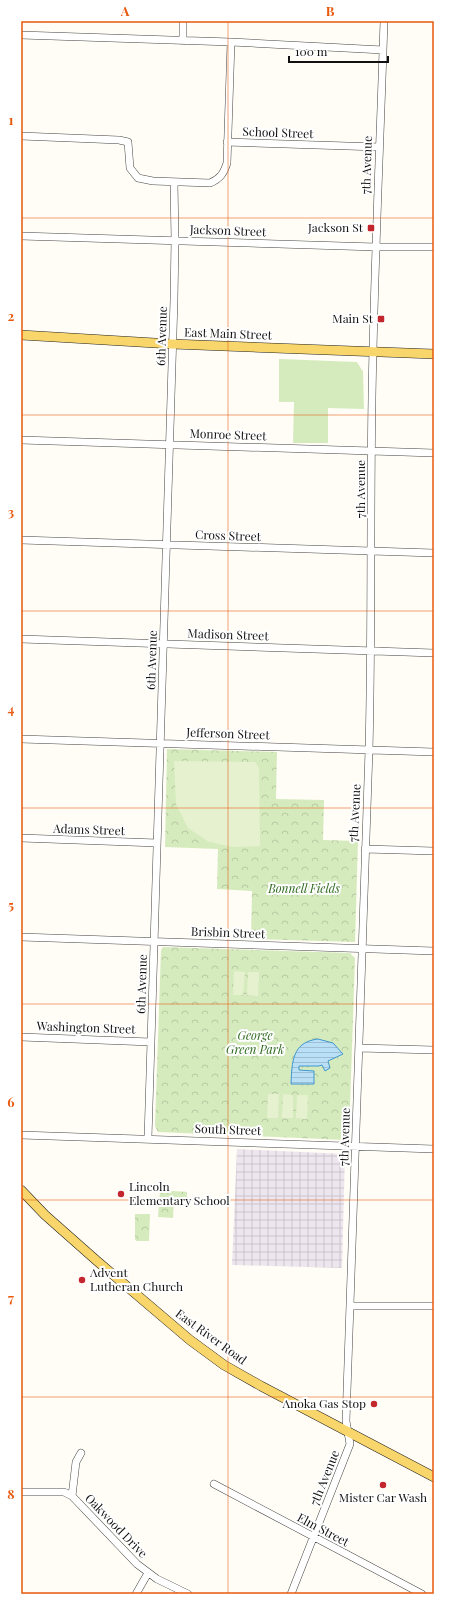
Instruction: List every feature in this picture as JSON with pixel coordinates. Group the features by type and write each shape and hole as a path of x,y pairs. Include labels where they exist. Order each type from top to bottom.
{"main road":[{"name":"East Main Street","path":"21,335 172,344 434,354"},
{"name":"East River Road","path":"21,1190 45,1215 199,1347 224,1365 260,1386 434,1477"}],"street":[{"path":"183,21 183,41"},
{"name":"7th Avenue","path":"291,1594 350,1444 346,1421 369,750 373,352 384,21"},
{"path":"21,35 231,42 383,50"},
{"path":"228,142 231,42"},
{"name":"School Street","path":"21,136 118,140 128,142 130,168 138,178 153,181 174,182 210,183 220,177 227,163 228,142 379,147"},
{"name":"6th Avenue","path":"148,1138 175,240 174,182"},
{"name":"Jackson Street","path":"21,236 376,247 434,247"},
{"name":"Monroe Street","path":"21,440 434,453"},
{"name":"Cross Street","path":"21,540 434,553"},
{"name":"Madison Street","path":"21,639 434,652"},
{"name":"Jefferson Street","path":"21,739 160,742 434,752"},
{"name":"Adams Street","path":"21,838 157,843"},
{"path":"365,849 434,851"},
{"name":"Brisbin Street","path":"21,937 434,951"},
{"name":"Washington Street","path":"21,1037 151,1042"},
{"path":"358,1048 434,1050"},
{"name":"South Street","path":"21,1135 148,1138 434,1149"},
{"path":"351,1306 434,1306"},
{"path":"72,1496 76,1462 81,1453"},
{"name":"Elm Street","path":"214,1484 422,1594"},
{"name":"Oakwood Drive","path":"21,1492 64,1492 72,1496 137,1564 148,1573 188,1594"},
{"name":"Oakwood Drive","path":"136,1594 148,1573"}],"shaded area":[{"path":"237,1149 345,1154 342,1268 232,1265"}],"green space":[{"path":"279,359 357,362 363,371 364,409 328,408 328,443 293,443 294,402 279,402"},
{"name":"Bonnell Fields","path":"167,749 277,752 276,799 324,800 323,840 358,841 355,942 251,939 252,891 217,889 218,849 165,847"},
{"path":"174,761 255,762 259,768 260,846 233,847 209,842 188,828 176,804"},
{"name":"George Green Park","path":"163,947 350,953 355,958 349,1136 345,1140 158,1132 155,1126 161,950"},
{"path":"234,971 245,972 243,995 233,995"},
{"path":"248,972 259,972 258,996 247,995"},
{"path":"268,1094 279,1094 278,1118 267,1118"},
{"path":"283,1094 293,1095 293,1118 282,1118"},
{"path":"297,1095 308,1095 307,1119 296,1118"},
{"path":"160,1190 187,1192 187,1201 174,1201 173,1218 158,1217"},
{"path":"135,1214 150,1214 149,1241 136,1241"}],"water":[{"path":"318,1039 333,1043 343,1054 328,1061 330,1068 325,1071 322,1065 299,1066 299,1070 314,1071 314,1084 291,1084 293,1061 298,1049 309,1041"}],"place":[{"name":"Jackson St","path":"371,228"},
{"name":"Main St","path":"381,319"},
{"name":"Lincoln Elementary School","path":"121,1194"},
{"name":"Advent Lutheran Church","path":"82,1280"},
{"name":"Anoka Gas Stop","path":"374,1404"},
{"name":"Mister Car Wash","path":"383,1485"}]}
